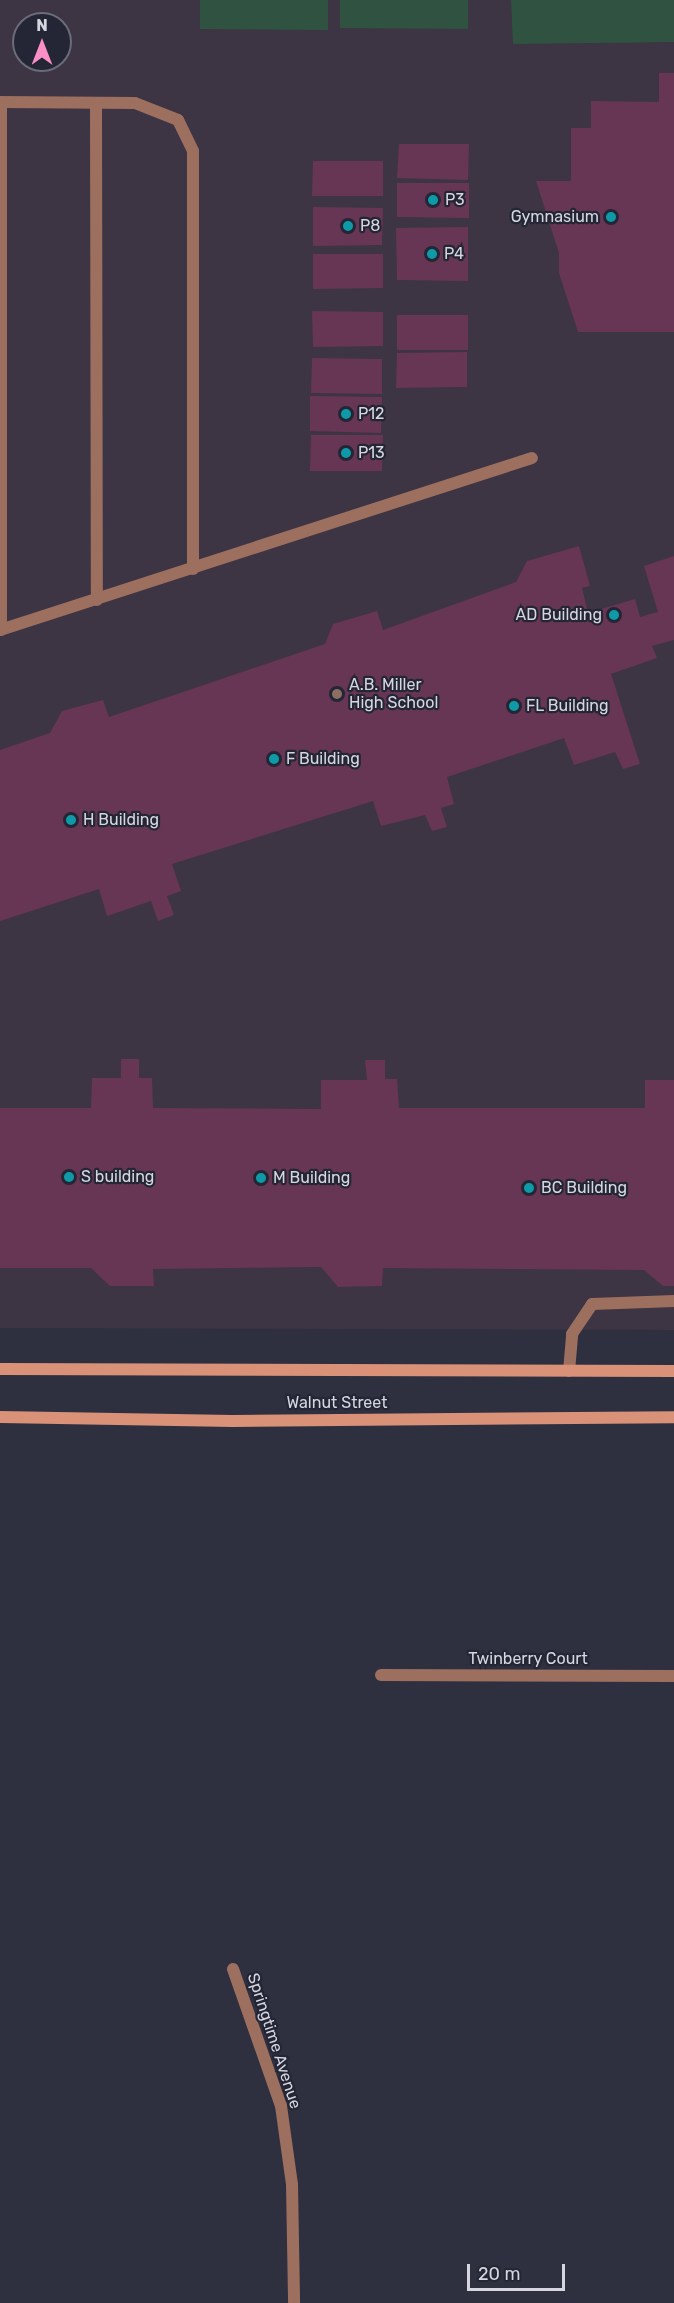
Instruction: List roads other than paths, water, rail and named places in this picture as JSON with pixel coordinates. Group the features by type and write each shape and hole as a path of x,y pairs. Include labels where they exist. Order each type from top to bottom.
{"street":[{"path":"193,569 193,151 178,120 135,103 1,102 0,630 193,569 532,458"},
{"path":"96,103 97,600"},
{"path":"569,1371 572,1334 592,1304 674,1301"},
{"name":"Walnut Street","path":"0,1369 674,1371"},
{"name":"Walnut Street","path":"0,1417 244,1420 674,1417"},
{"name":"Twinberry Court","path":"381,1675 674,1676"},
{"name":"Springtime Avenue","path":"233,1969 281,2106 292,2184 294,2303"}],"place":[{"name":"P3","path":"433,200"},
{"name":"Gymnasium","path":"611,217"},
{"name":"P8","path":"348,226"},
{"name":"P4","path":"432,254"},
{"name":"P12","path":"346,414"},
{"name":"P13","path":"346,453"},
{"name":"AD Building","path":"614,615"},
{"name":"A.B. Miller High School","path":"337,694"},
{"name":"FL Building","path":"514,706"},
{"name":"F Building","path":"274,759"},
{"name":"H Building","path":"71,820"},
{"name":"S building","path":"69,1177"},
{"name":"M Building","path":"261,1178"},
{"name":"BC Building","path":"529,1188"}]}
